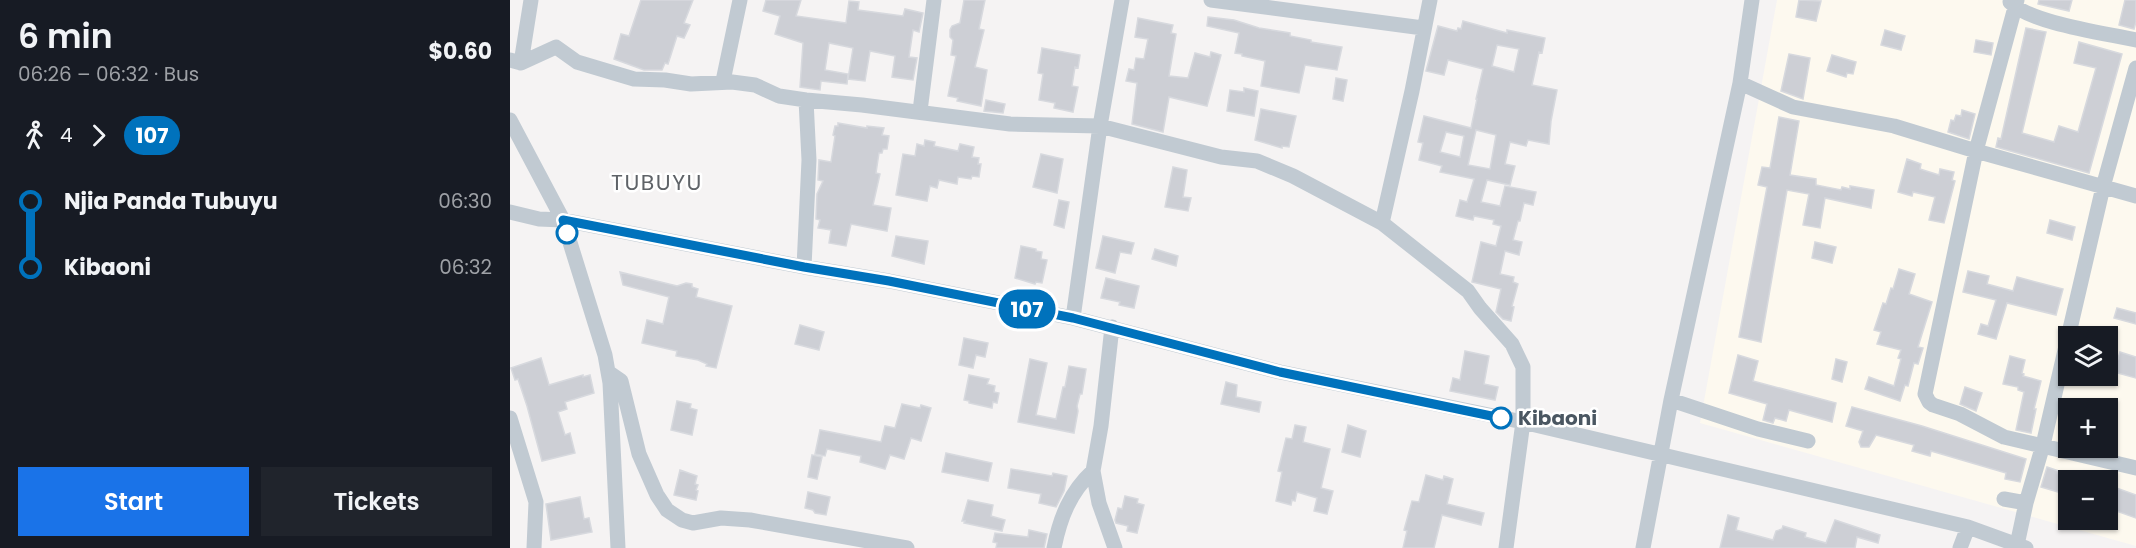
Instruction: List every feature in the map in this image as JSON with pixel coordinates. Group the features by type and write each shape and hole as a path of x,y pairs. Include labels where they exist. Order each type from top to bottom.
{"street":[{"path":"516,61 531,0"},
{"path":"723,81 740,0"},
{"path":"920,111 934,0"},
{"path":"1073,318 1100,126 1122,0"},
{"path":"1212,0 1423,27"},
{"path":"1382,223 1430,0"},
{"path":"1643,548 1671,400 1740,83 1752,0"},
{"path":"2136,40 2054,23 2013,2 1976,151 1924,394 1933,405 1960,414 2004,437 2136,468"},
{"path":"516,61 556,47 577,62 634,79 691,84 723,81 755,85 779,96 920,111 1010,124 1100,126 1221,157 1257,161 1293,176 1382,223 1468,291 1512,344 1522,367 1523,422 1506,548"},
{"path":"510,212 889,281 1073,318 1280,372 1523,422 1968,527 2022,547 2026,503 2043,445 2103,188 2136,68"},
{"path":"1740,83 1793,107 1894,126 2136,196"},
{"path":"804,267 809,160 806,100"},
{"path":"510,120 563,220 595,318 608,372 618,548"},
{"path":"1112,327 1101,426 1093,471 1099,503 1115,548"},
{"path":"608,372 621,381 639,454 657,495 667,510 681,520 699,523 721,518 741,518 907,548"},
{"path":"1671,400 1758,429 1808,441"},
{"path":"510,418 536,502 534,548"},
{"path":"1054,548 1064,513 1073,493 1093,471"},
{"path":"2004,499 2026,503"},
{"path":"1960,548 1968,527"}],"shaded area":[{"path":"1777,0 2136,0 2136,546 2079,530 2118,530 2118,470 2058,470 2058,524 1700,423"}],"building":[{"path":"641,0 693,0 684,23 690,25 684,38 677,36 668,64 665,63 662,70 644,70 614,59 621,34 629,36"},
{"path":"766,0 801,0 796,16 846,23 849,1 859,2 858,10 903,16 905,9 923,13 919,32 913,30 909,57 917,58 913,80 892,77 895,56 870,51 865,81 848,79 853,48 829,43 825,70 848,74 847,84 821,81 820,90 800,87 803,43 775,34 780,16 763,11"},
{"path":"964,0 985,0 979,29 984,30 975,67 987,70 981,106 957,101 958,98 948,96 956,56 951,55 953,40 950,37 950,30 952,26 960,23"},
{"path":"1799,0 1821,1 1816,21 1796,17"},
{"path":"2039,0 2072,0 2069,11 2038,4"},
{"path":"2125,0 2136,0 2134,29 2119,25"},
{"path":"1208,17 1234,20 1259,28 1290,33 1290,36 1311,40 1311,42 1342,47 1337,70 1305,65 1299,93 1261,86 1265,61 1235,53 1239,33 1207,26"},
{"path":"1138,18 1173,25 1171,33 1176,34 1169,76 1188,78 1195,53 1210,57 1211,52 1221,55 1207,106 1169,97 1163,132 1132,124 1137,83 1126,81 1129,69 1134,70 1136,58 1144,59 1148,39 1135,37"},
{"path":"1463,21 1507,33 1507,30 1545,38 1542,53 1539,52 1532,85 1557,90 1549,144 1528,140 1526,146 1510,142 1505,164 1515,166 1510,185 1487,180 1481,202 1500,206 1505,186 1536,192 1533,205 1524,203 1520,221 1518,221 1513,240 1522,242 1519,255 1505,251 1500,274 1514,277 1513,282 1518,284 1512,306 1514,307 1511,321 1503,319 1496,312 1501,289 1472,282 1481,242 1496,246 1501,226 1493,224 1494,220 1474,216 1473,220 1456,216 1460,200 1467,202 1474,179 1440,172 1442,166 1419,160 1423,143 1418,142 1424,116 1471,128 1483,69 1448,60 1444,75 1426,71 1438,26 1457,31 1458,28 1461,29","holes":["1497,45 1519,49 1514,72 1492,66","1476,130 1496,135 1490,169 1468,165","1446,132 1464,136 1460,157 1440,152"]},
{"path":"2026,28 2046,32 2022,133 2054,142 2059,126 2078,132 2096,68 2074,63 2079,42 2122,54 2089,173 1996,147 1998,138 2001,139"},
{"path":"1885,30 1905,36 1901,50 1881,45"},
{"path":"1976,40 1993,43 1991,55 1974,52"},
{"path":"1042,48 1080,55 1078,68 1075,67 1072,86 1078,87 1073,112 1054,108 1055,103 1039,100 1043,74 1038,73"},
{"path":"1789,54 1810,58 1803,99 1781,91"},
{"path":"1832,55 1856,62 1853,74 1847,73 1846,77 1827,71"},
{"path":"1336,78 1347,80 1343,101 1333,99"},
{"path":"1244,88 1258,91 1254,116 1227,111 1230,90 1244,92"},
{"path":"986,100 1005,104 1003,113 984,111"},
{"path":"1261,109 1296,116 1289,147 1282,146 1282,148 1255,140"},
{"path":"1962,110 1975,114 1969,139 1948,132 1951,120 1954,121 1956,115 1961,116"},
{"path":"1779,117 1799,121 1790,175 1816,179 1816,185 1841,190 1842,187 1850,189 1850,186 1874,190 1871,208 1825,198 1820,228 1803,225 1809,194 1787,190 1761,342 1739,337 1767,187 1758,185 1762,167 1770,168"},
{"path":"838,123 867,128 867,126 884,128 882,135 889,136 887,149 879,153 876,173 880,174 873,205 891,208 887,231 851,224 846,246 829,243 831,230 818,228 820,220 816,219 817,194 823,181 818,180 819,160 831,162 835,136 833,135"},
{"path":"925,140 935,142 934,146 958,151 960,144 974,147 972,157 979,158 978,164 981,164 979,177 972,176 971,179 958,177 957,184 939,180 937,188 930,186 927,201 896,195 903,154 915,156 917,144 924,146"},
{"path":"1041,154 1063,159 1057,193 1033,187"},
{"path":"1907,159 1921,164 1920,169 1939,175 1940,169 1954,172 1952,180 1955,181 1944,223 1929,220 1935,197 1913,192 1912,196 1898,192"},
{"path":"1173,167 1187,170 1183,197 1191,198 1188,211 1165,207"},
{"path":"1059,200 1069,202 1064,228 1054,225"},
{"path":"2050,220 2075,227 2072,240 2047,233"},
{"path":"896,236 928,241 924,264 892,256"},
{"path":"1103,236 1134,243 1131,254 1120,252 1115,273 1096,268"},
{"path":"1815,242 1836,247 1832,263 1812,258"},
{"path":"1021,246 1042,252 1041,259 1047,260 1042,283 1036,282 1035,284 1015,278"},
{"path":"1155,249 1178,256 1176,266 1152,259"},
{"path":"1899,269 1915,274 1909,294 1932,302 1918,347 1923,348 1918,364 1914,363 1908,386 1905,385 1900,401 1865,389 1869,377 1894,386 1901,350 1877,344 1881,332 1874,330 1883,303 1886,304 1891,288 1893,289"},
{"path":"1968,271 1989,276 1987,284 2013,291 2017,277 2063,289 2056,315 2007,303 1996,339 1978,334 1981,324 1988,326 1996,300 1963,292"},
{"path":"620,272 677,286 692,284 692,287 698,289 696,297 732,306 716,368 706,366 707,364 698,360 676,356 677,351 642,343 647,320 663,324 669,297 623,285"},
{"path":"1106,278 1139,286 1134,308 1101,298"},
{"path":"2117,308 2136,313 2136,324 2114,318"},
{"path":"800,325 824,332 819,350 795,344"},
{"path":"964,338 988,343 985,357 976,355 973,368 959,365"},
{"path":"1465,351 1489,356 1484,384 1498,387 1495,400 1450,391 1453,378 1460,380"},
{"path":"2120,352 2136,357 2136,378 2118,373"},
{"path":"1738,355 1758,361 1753,381 1836,403 1832,422 1789,410 1786,421 1775,418 1773,423 1763,420 1767,404 1729,393"},
{"path":"2010,356 2025,360 2023,376 2041,381 2031,433 2016,430 2024,392 2018,390 2018,387 2003,384"},
{"path":"541,358 549,385 590,375 594,393 565,402 567,409 558,412 565,435 570,433 575,453 542,461 518,379 515,380 511,368"},
{"path":"1030,359 1047,363 1036,415 1056,419 1069,366 1086,369 1082,394 1080,394 1077,406 1074,433 1018,422"},
{"path":"1836,359 1847,362 1842,382 1832,379"},
{"path":"969,375 989,379 987,384 995,386 994,392 999,393 997,403 993,402 992,408 964,400"},
{"path":"1226,382 1237,385 1236,397 1261,402 1259,412 1221,404"},
{"path":"1965,387 1982,393 1976,411 1960,404"},
{"path":"677,401 691,404 690,408 697,410 692,435 671,430"},
{"path":"902,404 931,408 921,441 911,438 904,459 890,455 885,469 860,462 861,456 827,449 825,456 815,454 820,430 881,442 885,426 895,428"},
{"path":"1852,407 1922,426 2026,459 2020,482 2005,479 2006,473 1931,451 1930,456 1912,451 1914,445 1876,435 1869,447 1861,447 1859,442 1863,431 1846,426"},
{"path":"1295,425 1306,427 1303,442 1330,449 1321,488 1333,491 1327,514 1314,511 1317,498 1297,492 1295,501 1292,500 1291,505 1276,501 1282,472 1278,471 1286,438 1292,439"},
{"path":"1348,425 1366,431 1360,457 1342,452"},
{"path":"946,453 992,463 988,481 942,472"},
{"path":"812,455 822,457 817,479 808,477"},
{"path":"2047,467 2058,471 2058,492 2041,487"},
{"path":"1011,469 1052,476 1053,473 1067,476 1064,491 1056,507 1039,503 1041,494 1008,488"},
{"path":"680,470 697,476 696,500 674,495"},
{"path":"1426,475 1443,480 1444,476 1453,479 1447,504 1484,513 1481,525 1442,515 1434,548 1403,548 1407,531 1404,530 1412,501 1419,502"},
{"path":"2118,489 2136,495 2136,518 2118,512"},
{"path":"808,492 830,497 826,515 805,508"},
{"path":"1125,496 1138,499 1137,503 1144,505 1137,533 1127,531 1128,526 1116,523 1115,520 1118,508 1122,509"},
{"path":"580,497 584,519 589,518 592,532 551,540 546,504"},
{"path":"968,500 993,505 991,516 1005,520 1002,531 964,523 965,521 962,521"},
{"path":"1728,515 1739,518 1736,530 1773,540 1776,531 1782,529 1783,526 1806,533 1805,537 1826,543 1835,520 1880,535 1878,543 1857,537 1855,548 1720,548"},
{"path":"1029,530 1047,534 1044,548 996,548 997,543 993,542 995,533 1028,537"}],"bus line":[{"name":"107","path":"567,233 563,220 804,267 912,285 1112,327 1280,372 1501,418"}],"place":[{"name":"Kibaoni","path":"1501,418"}],"district":[{"name":"TUBUYU","path":"657,182"}]}
